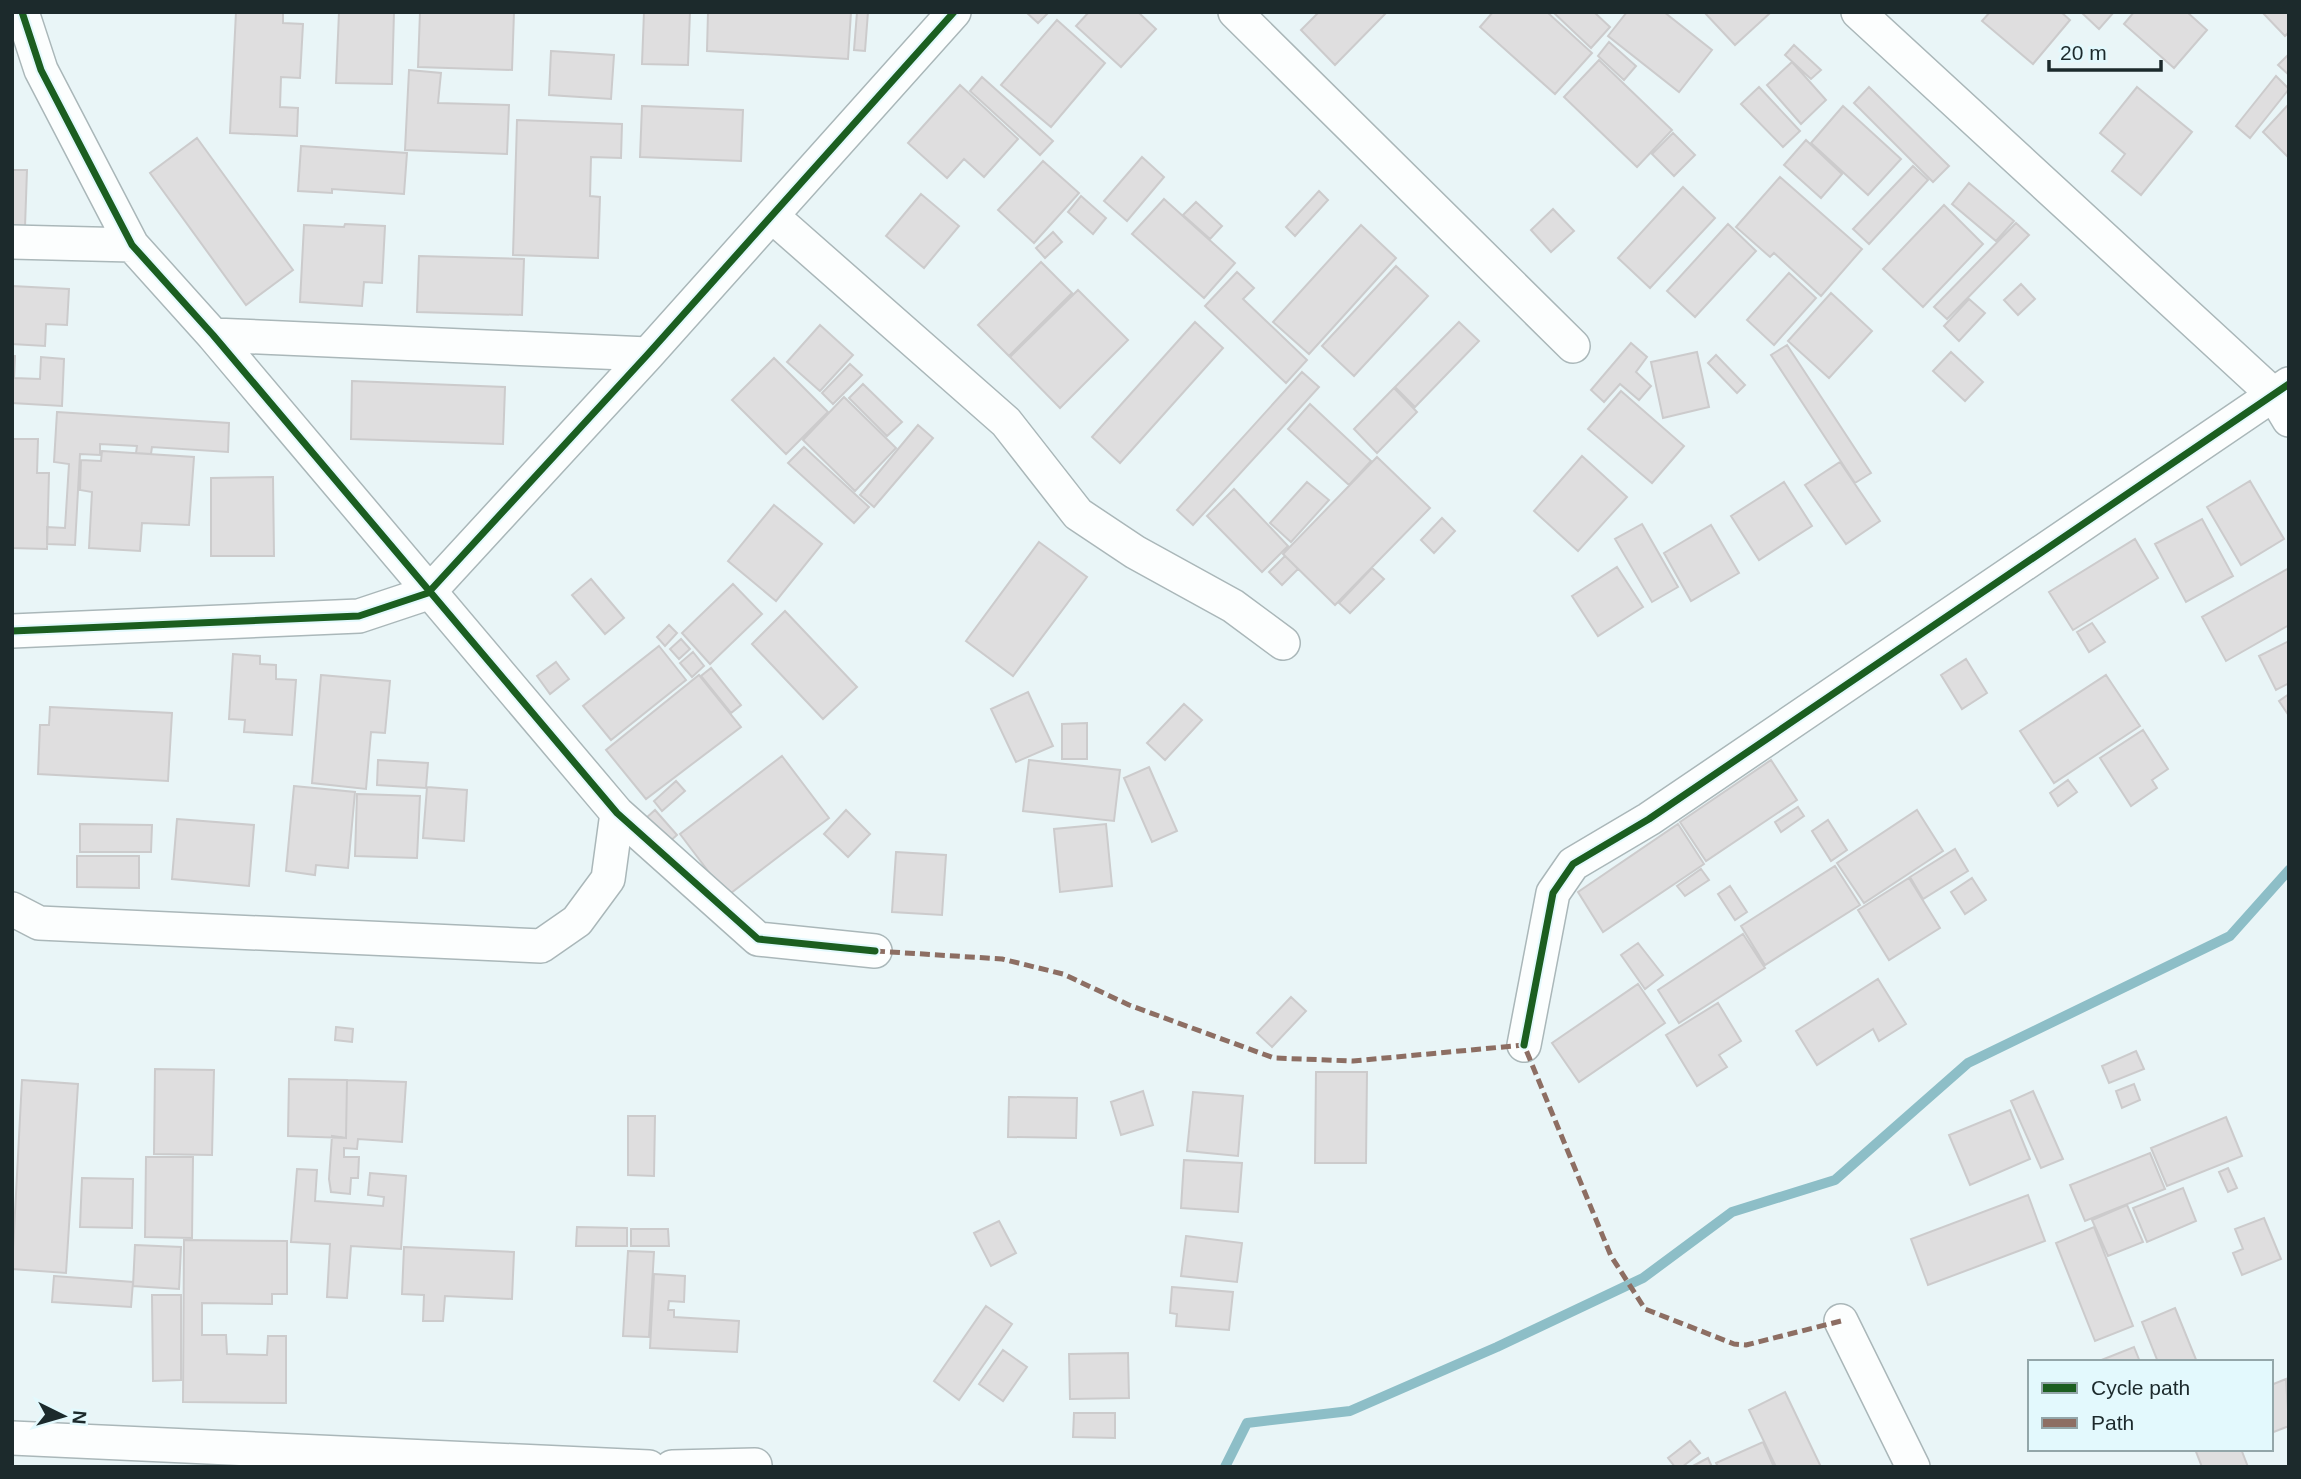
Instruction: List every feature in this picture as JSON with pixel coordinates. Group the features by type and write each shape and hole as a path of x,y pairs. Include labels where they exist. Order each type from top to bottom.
{"street":[{"path":"22,12 41,70 132,245 213,335 428,593 617,813 758,939 875,951"},
{"path":"12,631 359,616 428,593 648,354 954,12"},
{"path":"1235,12 1573,346"},
{"path":"1524,1045 1553,893 1573,864 1649,819 2284,400 1858,12"},
{"path":"772,216 1006,422 1078,514 1135,552 1233,606 1283,643"},
{"path":"12,243 132,245"},
{"path":"213,335 648,354"},
{"path":"12,909 39,923 541,946 577,921 608,878 617,813"},
{"path":"1841,1321 1913,1467"},
{"path":"12,1437 649,1467"},
{"path":"673,1467 755,1465"}],"building":[{"path":"236,12 283,12 283,23 303,24 300,78 281,77 280,107 298,108 297,136 230,133"},
{"path":"339,12 394,12 392,84 336,83"},
{"path":"420,12 514,12 512,70 418,67"},
{"path":"644,12 690,12 688,65 642,64"},
{"path":"708,12 851,12 848,59 707,51"},
{"path":"857,12 868,12 865,51 854,50"},
{"path":"1026,12 1049,12 1038,23"},
{"path":"1089,12 1138,12 1156,29 1121,67 1076,26"},
{"path":"1319,12 1387,12 1335,65 1301,30"},
{"path":"1493,12 1547,12 1592,53 1555,94 1480,27"},
{"path":"1553,12 1594,12 1610,27 1591,48"},
{"path":"1627,12 1664,12 1712,50 1679,92 1608,36"},
{"path":"1704,12 1767,12 1769,14 1735,45"},
{"path":"1990,12 2061,12 2070,20 2033,64 1982,21"},
{"path":"2081,12 2114,12 2099,29"},
{"path":"2134,12 2187,12 2207,30 2174,68 2124,24"},
{"path":"2262,12 2289,12 2289,32 2285,36"},
{"path":"1057,20 1105,63 1051,127 1001,85"},
{"path":"1609,42 1636,66 1624,80 1598,56"},
{"path":"1794,45 1821,70 1811,79 1785,55"},
{"path":"551,51 614,55 611,99 549,95"},
{"path":"2289,54 2289,75 2278,65"},
{"path":"1599,60 1672,130 1637,167 1564,97"},
{"path":"1792,62 1826,100 1801,124 1767,85"},
{"path":"409,70 441,73 438,103 509,105 507,154 405,150"},
{"path":"2276,76 2289,89 2250,138 2236,126"},
{"path":"982,77 1053,141 1040,155 970,91"},
{"path":"960,85 1018,139 984,177 964,159 947,178 908,143"},
{"path":"1759,87 1800,131 1783,147 1741,104"},
{"path":"1869,87 1949,166 1933,182 1854,103"},
{"path":"2137,87 2192,132 2141,195 2112,171 2125,154 2100,133"},
{"path":"642,106 743,110 741,161 640,157"},
{"path":"1843,106 1901,159 1868,195 1811,143"},
{"path":"2287,106 2289,107 2289,158 2263,132"},
{"path":"517,120 622,124 621,158 591,157 590,196 600,197 598,258 513,255"},
{"path":"1673,133 1695,155 1674,176 1652,154"},
{"path":"197,138 293,270 246,305 150,173"},
{"path":"1806,140 1842,174 1821,198 1784,165"},
{"path":"301,146 407,153 404,194 332,189 332,193 298,191"},
{"path":"1142,157 1164,177 1127,221 1104,201"},
{"path":"1043,161 1079,193 1034,243 998,210"},
{"path":"1913,166 1928,180 1869,244 1853,229"},
{"path":"12,170 27,170 25,227 12,227"},
{"path":"1780,177 1862,249 1821,296 1774,253 1770,257 1736,227"},
{"path":"1969,183 2014,221 1996,241 1952,204"},
{"path":"1683,187 1715,218 1650,288 1618,258"},
{"path":"1319,191 1328,200 1295,236 1286,227"},
{"path":"921,194 959,226 924,268 886,236"},
{"path":"1081,196 1106,218 1093,234 1068,212"},
{"path":"1164,199 1235,263 1204,298 1132,234"},
{"path":"1196,202 1222,226 1210,239 1183,215"},
{"path":"1944,205 1983,244 1923,307 1883,269"},
{"path":"1553,209 1574,231 1551,252 1531,230"},
{"path":"2016,223 2029,235 1947,319 1934,307"},
{"path":"345,224 385,226 382,283 364,282 362,306 300,302 304,225 344,227"},
{"path":"1728,224 1756,251 1695,317 1667,291"},
{"path":"1361,225 1396,258 1309,354 1273,322"},
{"path":"1053,232 1062,242 1045,258 1036,248"},
{"path":"419,256 524,259 522,315 417,312"},
{"path":"1041,262 1072,293 1009,356 978,325"},
{"path":"1396,266 1428,296 1354,376 1322,346"},
{"path":"1237,272 1254,288 1243,299 1307,360 1286,383 1205,306"},
{"path":"1789,273 1816,298 1774,345 1747,320"},
{"path":"2021,284 2035,299 2018,315 2004,300"},
{"path":"12,286 69,289 67,325 46,324 45,346 12,344"},
{"path":"1078,290 1128,340 1060,408 1010,357"},
{"path":"1831,293 1872,331 1829,378 1788,341"},
{"path":"1969,299 1985,313 1959,341 1944,326"},
{"path":"1195,322 1223,348 1120,463 1092,437"},
{"path":"1459,322 1479,341 1415,407 1395,387"},
{"path":"820,325 853,355 820,391 787,362"},
{"path":"1631,343 1647,357 1636,372 1651,386 1639,400 1620,384 1604,402 1591,390"},
{"path":"1787,345 1871,473 1855,483 1771,355"},
{"path":"1697,352 1709,407 1663,418 1651,362"},
{"path":"1951,352 1983,382 1965,401 1933,371"},
{"path":"1716,355 1745,385 1737,393 1708,363"},
{"path":"12,356 15,356 14,378 40,379 41,357 64,359 62,406 12,403"},
{"path":"774,358 828,412 786,454 732,400"},
{"path":"850,364 862,375 833,404 822,393"},
{"path":"1302,372 1319,387 1193,525 1177,510"},
{"path":"352,381 505,387 503,444 351,439"},
{"path":"863,384 902,422 887,436 849,398"},
{"path":"1394,388 1417,412 1377,453 1354,429"},
{"path":"1621,391 1684,446 1652,483 1588,429"},
{"path":"844,397 896,448 855,491 803,440"},
{"path":"1310,404 1371,461 1349,485 1288,429"},
{"path":"57,412 229,423 228,452 152,447 151,454 136,453 137,446 100,444 100,455 80,454 75,545 47,544 47,527 65,528 69,464 54,462"},
{"path":"918,425 933,438 874,507 860,495"},
{"path":"12,439 38,439 37,473 49,473 47,549 12,548"},
{"path":"804,447 869,507 854,523 788,463"},
{"path":"102,451 194,457 189,525 142,523 140,551 89,548 92,492 80,490 81,460 101,461"},
{"path":"1582,456 1627,497 1578,551 1534,511"},
{"path":"1377,457 1430,508 1335,605 1283,554"},
{"path":"1840,462 1880,521 1846,544 1805,485"},
{"path":"273,477 274,556 211,556 211,478"},
{"path":"2250,481 2284,539 2241,565 2207,507"},
{"path":"1307,482 1329,500 1291,542 1270,523"},
{"path":"1784,482 1812,526 1759,560 1731,516"},
{"path":"1234,489 1288,546 1262,572 1207,516"},
{"path":"774,505 822,544 776,601 728,561"},
{"path":"1442,518 1455,531 1434,553 1421,540"},
{"path":"2202,519 2233,576 2186,602 2155,544"},
{"path":"1642,524 1678,587 1652,602 1615,539"},
{"path":"1711,525 1739,573 1691,601 1664,553"},
{"path":"2135,539 2158,578 2073,630 2049,592"},
{"path":"1039,542 1087,577 1013,676 966,641"},
{"path":"1285,556 1298,569 1282,585 1269,572"},
{"path":"1617,567 1643,607 1598,636 1572,596"},
{"path":"1372,568 1384,579 1350,613 1339,603"},
{"path":"2289,568 2289,625 2226,661 2202,617"},
{"path":"591,579 624,618 605,634 572,595"},
{"path":"733,584 762,614 710,664 682,633"},
{"path":"785,611 857,687 823,719 752,644"},
{"path":"2092,623 2105,642 2089,652 2077,632"},
{"path":"669,625 677,633 665,646 657,637"},
{"path":"681,639 690,649 679,659 670,649"},
{"path":"2289,641 2289,683 2276,690 2259,656"},
{"path":"659,646 686,680 611,740 583,706"},
{"path":"693,652 704,666 692,677 680,663"},
{"path":"233,654 260,656 260,664 276,665 276,679 296,680 292,735 244,732 245,720 229,719"},
{"path":"1966,659 1987,693 1962,709 1941,675"},
{"path":"556,662 569,679 550,694 537,676"},
{"path":"711,668 741,705 731,713 701,676"},
{"path":"321,675 390,681 385,733 371,732 366,789 312,783"},
{"path":"699,675 741,727 646,799 606,750"},
{"path":"2106,675 2140,726 2054,783 2020,731"},
{"path":"1028,692 1053,746 1016,762 991,709"},
{"path":"2289,694 2289,716 2279,701"},
{"path":"1184,704 1202,720 1165,760 1147,743"},
{"path":"50,707 172,713 168,781 38,774 40,725 49,725"},
{"path":"1087,723 1087,759 1062,759 1062,724"},
{"path":"2143,730 2168,769 2152,780 2157,788 2131,806 2100,758"},
{"path":"782,756 829,818 727,896 680,834"},
{"path":"378,760 428,763 426,788 377,785"},
{"path":"1029,760 1120,770 1114,821 1023,811"},
{"path":"1771,760 1797,800 1706,861 1680,822"},
{"path":"1149,767 1177,831 1152,842 1124,778"},
{"path":"2068,780 2077,792 2058,806 2050,793"},
{"path":"676,781 685,791 662,811 654,801"},
{"path":"294,786 355,792 348,868 316,865 315,875 286,871"},
{"path":"427,787 467,790 464,841 423,838"},
{"path":"357,794 420,796 417,858 355,856"},
{"path":"1798,807 1804,816 1781,832 1775,822"},
{"path":"655,810 677,835 668,843 646,818"},
{"path":"846,810 870,834 848,857 824,834"},
{"path":"1917,810 1943,851 1864,903 1837,863"},
{"path":"177,819 254,825 249,886 172,879"},
{"path":"1828,820 1847,850 1831,861 1812,831"},
{"path":"80,824 152,825 151,852 80,852"},
{"path":"1106,824 1112,886 1060,892 1054,829"},
{"path":"1678,824 1704,864 1603,932 1578,892"},
{"path":"1955,849 1968,871 1923,899 1910,877"},
{"path":"896,852 946,855 942,915 892,912"},
{"path":"77,856 139,856 139,888 77,887"},
{"path":"1835,866 1860,905 1765,965 1741,926"},
{"path":"1701,869 1709,880 1685,896 1677,886"},
{"path":"1909,878 1940,928 1889,960 1858,910"},
{"path":"1972,878 1986,900 1965,914 1951,892"},
{"path":"1730,886 1747,912 1735,920 1718,894"},
{"path":"1743,934 1765,968 1679,1023 1658,990"},
{"path":"1638,943 1663,975 1645,989 1621,955"},
{"path":"1878,979 1906,1024 1879,1041 1873,1029 1817,1065 1796,1031"},
{"path":"1638,984 1665,1023 1579,1082 1552,1043"},
{"path":"1291,997 1306,1011 1272,1047 1257,1033"},
{"path":"1718,1003 1741,1041 1719,1055 1727,1067 1697,1086 1666,1035"},
{"path":"336,1027 353,1029 352,1042 335,1040"},
{"path":"2136,1051 2144,1069 2109,1083 2102,1066"},
{"path":"155,1069 214,1070 212,1155 154,1154"},
{"path":"1316,1072 1367,1072 1366,1163 1315,1163"},
{"path":"289,1079 347,1080 346,1138 288,1136"},
{"path":"22,1080 78,1084 66,1273 12,1269"},
{"path":"347,1080 406,1082 402,1142 358,1139 357,1149 344,1148 344,1157 359,1157 358,1178 351,1178 350,1194 331,1192 329,1179 332,1136 346,1138"},
{"path":"2134,1084 2140,1100 2122,1108 2116,1091"},
{"path":"1143,1091 1153,1125 1121,1135 1111,1102"},
{"path":"2033,1091 2063,1159 2041,1168 2011,1101"},
{"path":"1193,1092 1243,1096 1238,1156 1187,1151"},
{"path":"1009,1097 1077,1098 1076,1138 1008,1137"},
{"path":"2010,1110 2030,1159 1970,1185 1949,1135"},
{"path":"628,1116 655,1116 654,1176 628,1175"},
{"path":"2226,1117 2242,1156 2167,1186 2151,1148"},
{"path":"2150,1153 2165,1189 2085,1221 2070,1185"},
{"path":"146,1157 193,1157 192,1238 145,1237"},
{"path":"1184,1160 1242,1163 1238,1212 1181,1208"},
{"path":"2228,1168 2237,1188 2228,1192 2219,1172"},
{"path":"297,1169 317,1170 315,1201 383,1206 384,1197 368,1195 370,1173 406,1176 401,1249 351,1246 347,1298 327,1297 330,1244 291,1242"},
{"path":"82,1178 133,1179 132,1228 80,1227"},
{"path":"2183,1188 2196,1221 2147,1242 2133,1208"},
{"path":"2028,1195 2045,1241 1928,1285 1911,1239"},
{"path":"2127,1205 2143,1242 2108,1256 2092,1220"},
{"path":"2264,1218 2281,1259 2242,1275 2233,1253 2243,1249 2235,1229"},
{"path":"999,1221 1016,1253 991,1266 974,1233"},
{"path":"577,1227 627,1228 627,1246 576,1246"},
{"path":"2094,1227 2133,1326 2095,1341 2056,1243"},
{"path":"631,1229 668,1229 669,1246 631,1246"},
{"path":"1186,1236 1242,1243 1237,1282 1181,1276"},
{"path":"184,1240 287,1241 287,1294 272,1294 272,1304 202,1303 202,1335 226,1335 227,1354 267,1355 268,1336 286,1336 286,1403 183,1402"},
{"path":"135,1245 181,1247 179,1289 133,1286"},
{"path":"404,1247 514,1252 512,1299 445,1296 443,1321 423,1321 424,1295 402,1294"},
{"path":"628,1251 654,1252 649,1337 623,1336"},
{"path":"654,1274 685,1276 684,1302 669,1301 668,1310 674,1310 674,1317 739,1321 737,1352 650,1348"},
{"path":"54,1276 133,1282 131,1307 52,1302"},
{"path":"1172,1287 1233,1292 1229,1330 1176,1326 1177,1314 1170,1313"},
{"path":"152,1295 181,1295 181,1380 153,1381"},
{"path":"986,1306 1012,1324 959,1400 934,1381"},
{"path":"2175,1308 2196,1360 2157,1360 2142,1322"},
{"path":"2134,1347 2139,1360 2102,1360"},
{"path":"1003,1350 1027,1367 1003,1401 979,1384"},
{"path":"1128,1353 1129,1398 1070,1399 1069,1354"},
{"path":"2286,1379 2289,1426 2273,1432 2273,1384"},
{"path":"1785,1392 1821,1467 1776,1467 1749,1410"},
{"path":"1074,1413 1115,1413 1115,1438 1073,1437"},
{"path":"1690,1441 1700,1453 1682,1467 1675,1467 1668,1458"},
{"path":"1763,1442 1774,1467 1718,1467 1716,1463"},
{"path":"2196,1451 2242,1451 2248,1467 2202,1467"},
{"path":"1708,1458 1712,1467 1691,1467"}],"waterway":[{"path":"1225,1467 1247,1423 1350,1411 1497,1347 1643,1278 1732,1212 1835,1180 1968,1063 2230,936 2289,870"}],"marked path":[{"path":"875,951 1002,959 1063,974 1129,1005 1274,1058 1353,1061 1524,1045 1611,1256 1645,1309 1734,1344 1746,1345 1841,1321"}],"cycle path":[{"path":"22,12 41,70 132,245 213,335 617,813 758,939 875,951"},
{"path":"12,631 359,616 428,593 648,354 954,12"},
{"path":"1524,1045 1553,893 1573,864 1649,819 2289,384"}]}
